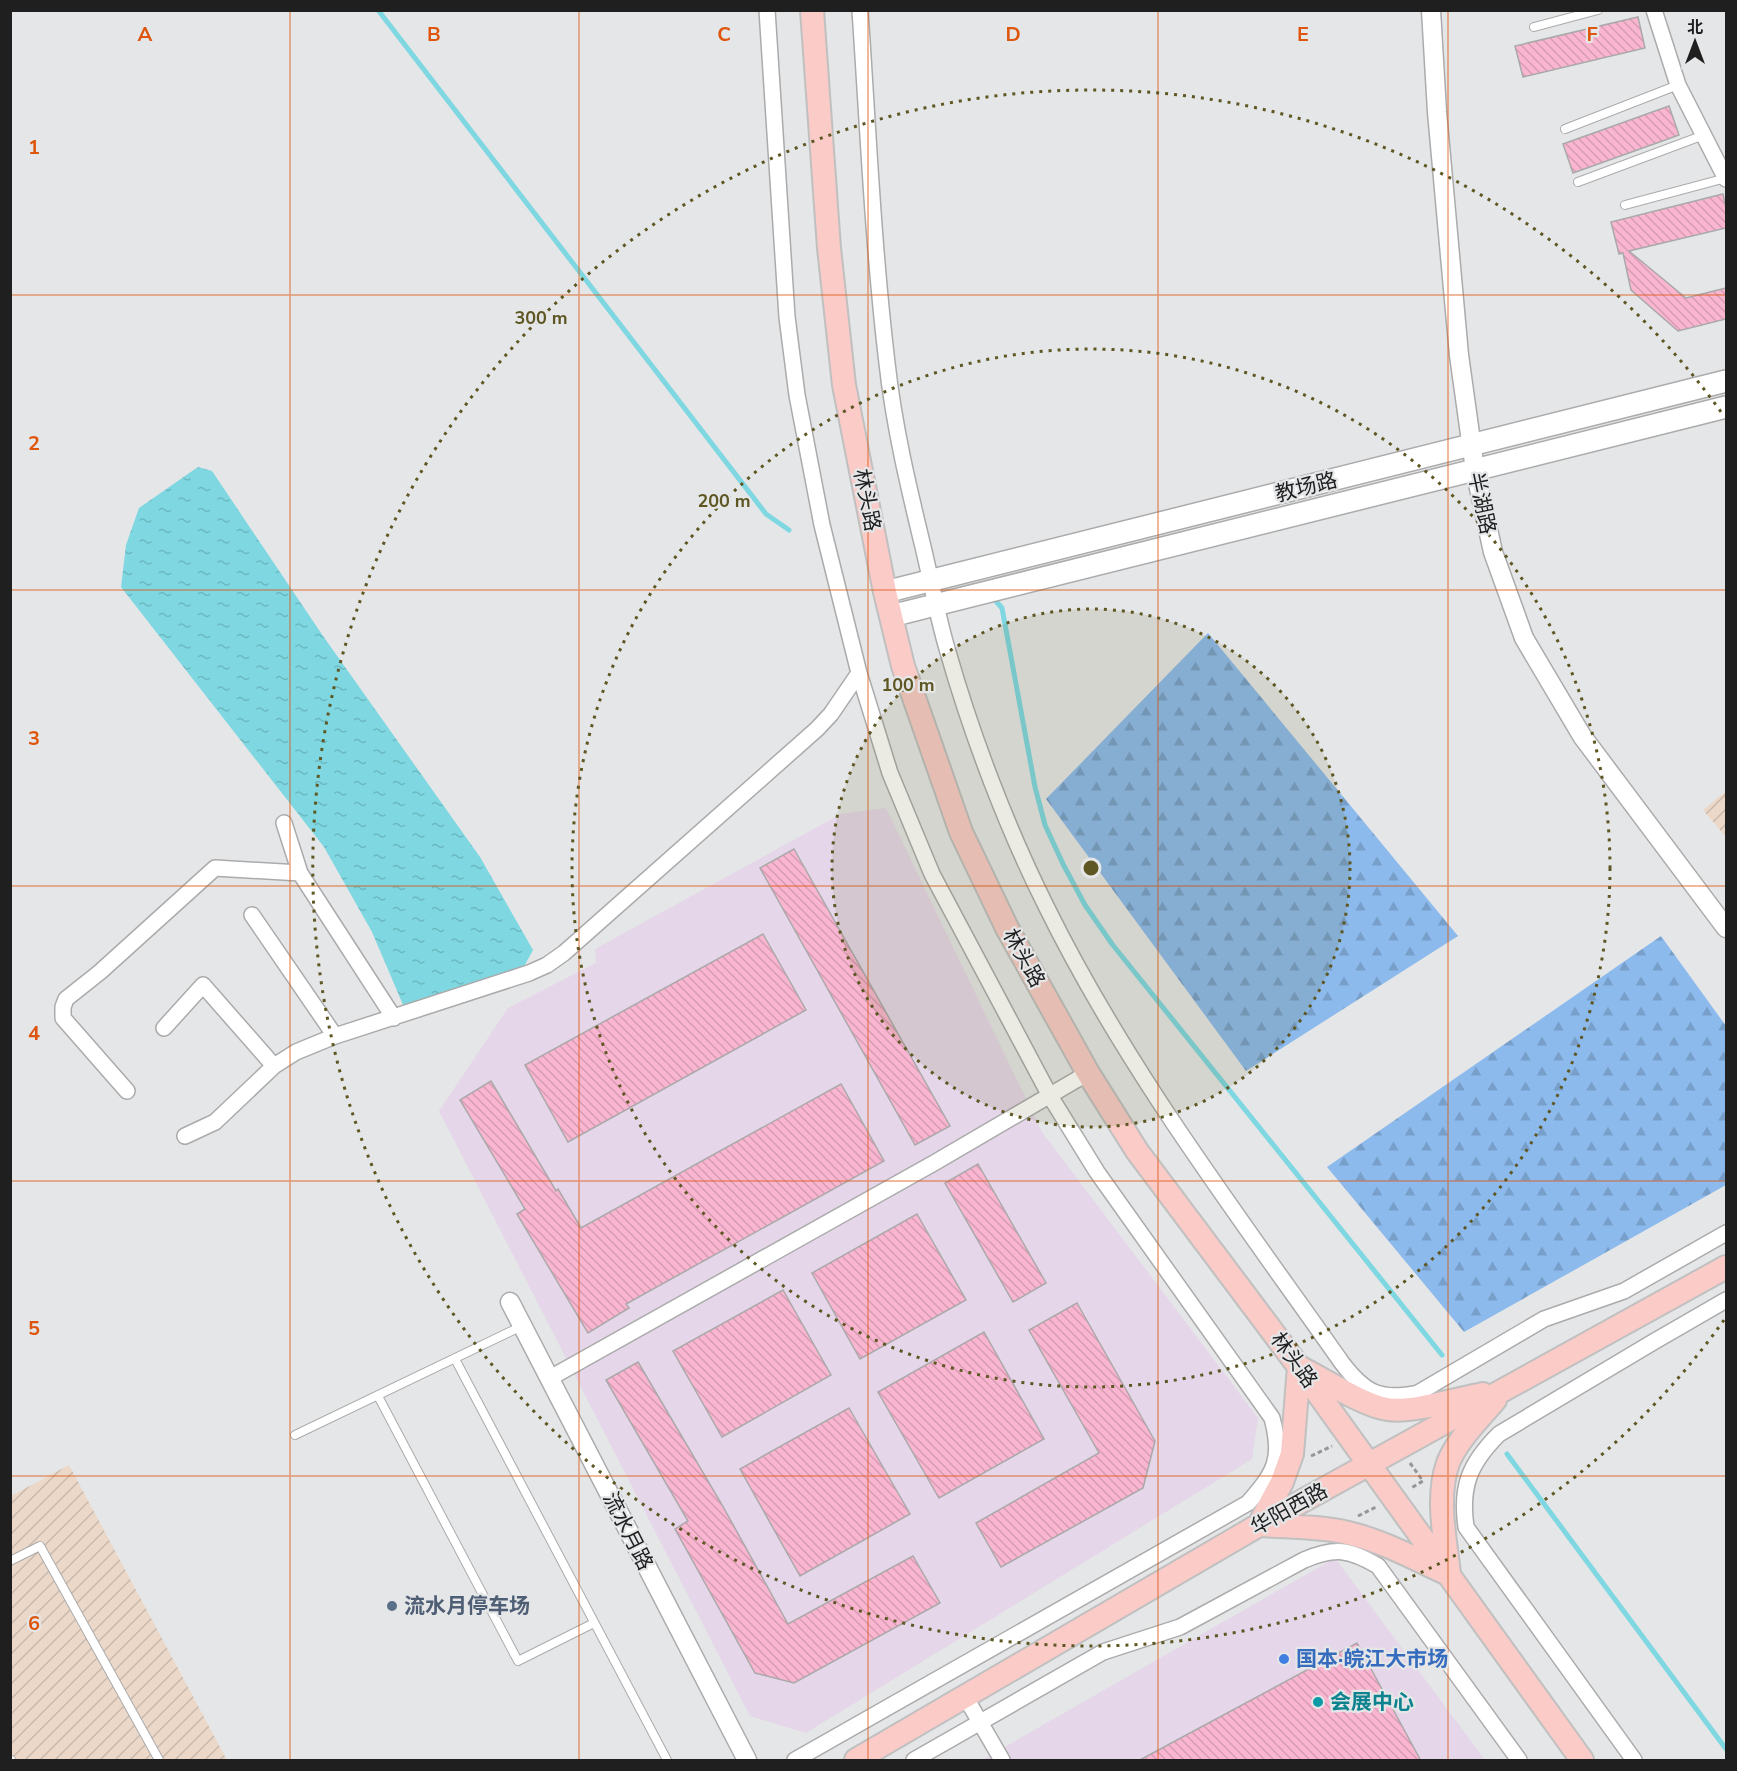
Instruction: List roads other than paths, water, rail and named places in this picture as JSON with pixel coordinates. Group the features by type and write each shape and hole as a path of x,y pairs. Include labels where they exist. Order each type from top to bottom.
{"main road":[{"name":"林头路","path":"812,10 830,248 844,385 885,592 903,666 961,832 1007,928 1088,1073 1137,1151 1299,1367 1582,1761"},
{"name":"教场路","path":"885,592 1726,381"},
{"name":"教场路","path":"891,616 1726,407"},
{"name":"华阳西路","path":"856,1761 1259,1525 1726,1267"},
{"path":"1299,1367 1385,1409 1403,1410 1503,1390 1463,1438 1449,1462 1444,1484 1443,1508 1449,1574 1368,1538 1347,1532 1259,1525 1282,1482 1292,1454 1299,1367"}],"street":[{"path":"767,10 787,317 797,394 822,525 859,673 890,773 932,874 1050,1096 1097,1172 1272,1418 1278,1454 1264,1485 1248,1503 795,1761"},
{"path":"860,10 875,240 887,364 909,487 947,651 995,787 1041,895 1072,956 1136,1066 1176,1127 1356,1381 1370,1392 1399,1397 1418,1393 1544,1319 1624,1291 1726,1233"},
{"name":"半湖路","path":"1431,10 1437,112 1459,355 1475,470 1493,552 1524,638 1582,736 1726,927"},
{"path":"1654,10 1678,85 1726,178"},
{"path":"186,1136 216,1122 274,1066 296,1052 335,1036 529,973 547,965 564,953 817,729 831,714 859,673"},
{"path":"284,823 300,873 394,1018"},
{"path":"127,1091 63,1018 66,999 100,972 216,868 300,873"},
{"path":"252,915 335,1036"},
{"path":"164,1028 203,985 274,1066"},
{"path":"549,1378 934,1163 1088,1073"},
{"path":"1634,1761 1466,1527 1464,1492 1470,1473 1487,1446 1499,1434 1726,1300"},
{"name":"流水月路","path":"510,1302 747,1761"},
{"path":"914,1761 1102,1652 1180,1627 1304,1560 1324,1551 1342,1550 1362,1556 1378,1566 1519,1761"},
{"path":"966,1698 1002,1761"}],"lane":[{"path":"1534,27 1598,10"},
{"path":"1565,129 1678,85"},
{"path":"1578,182 1704,135"},
{"path":"1625,205 1726,178"},
{"path":"295,1435 522,1326"},
{"path":"455,1359 667,1761"},
{"path":"378,1396 518,1660 594,1623"},
{"path":"10,1561 40,1546 159,1761"}],"water":[{"path":"198,467 212,471 323,636 480,857 533,950 521,972 404,1007 372,932 324,847 121,587 126,545 139,508"}],"waterway":[{"path":"378,10 766,514 789,530"},
{"path":"995,600 1002,608 1035,787 1045,825 1085,905 1112,944 1442,1355"},
{"path":"1507,1454 1726,1749"}],"place":[{"name":"流水月停车场","path":"392,1606"},
{"name":"国本·皖江大市场","path":"1284,1659"},
{"name":"会展中心","path":"1318,1702"}]}
